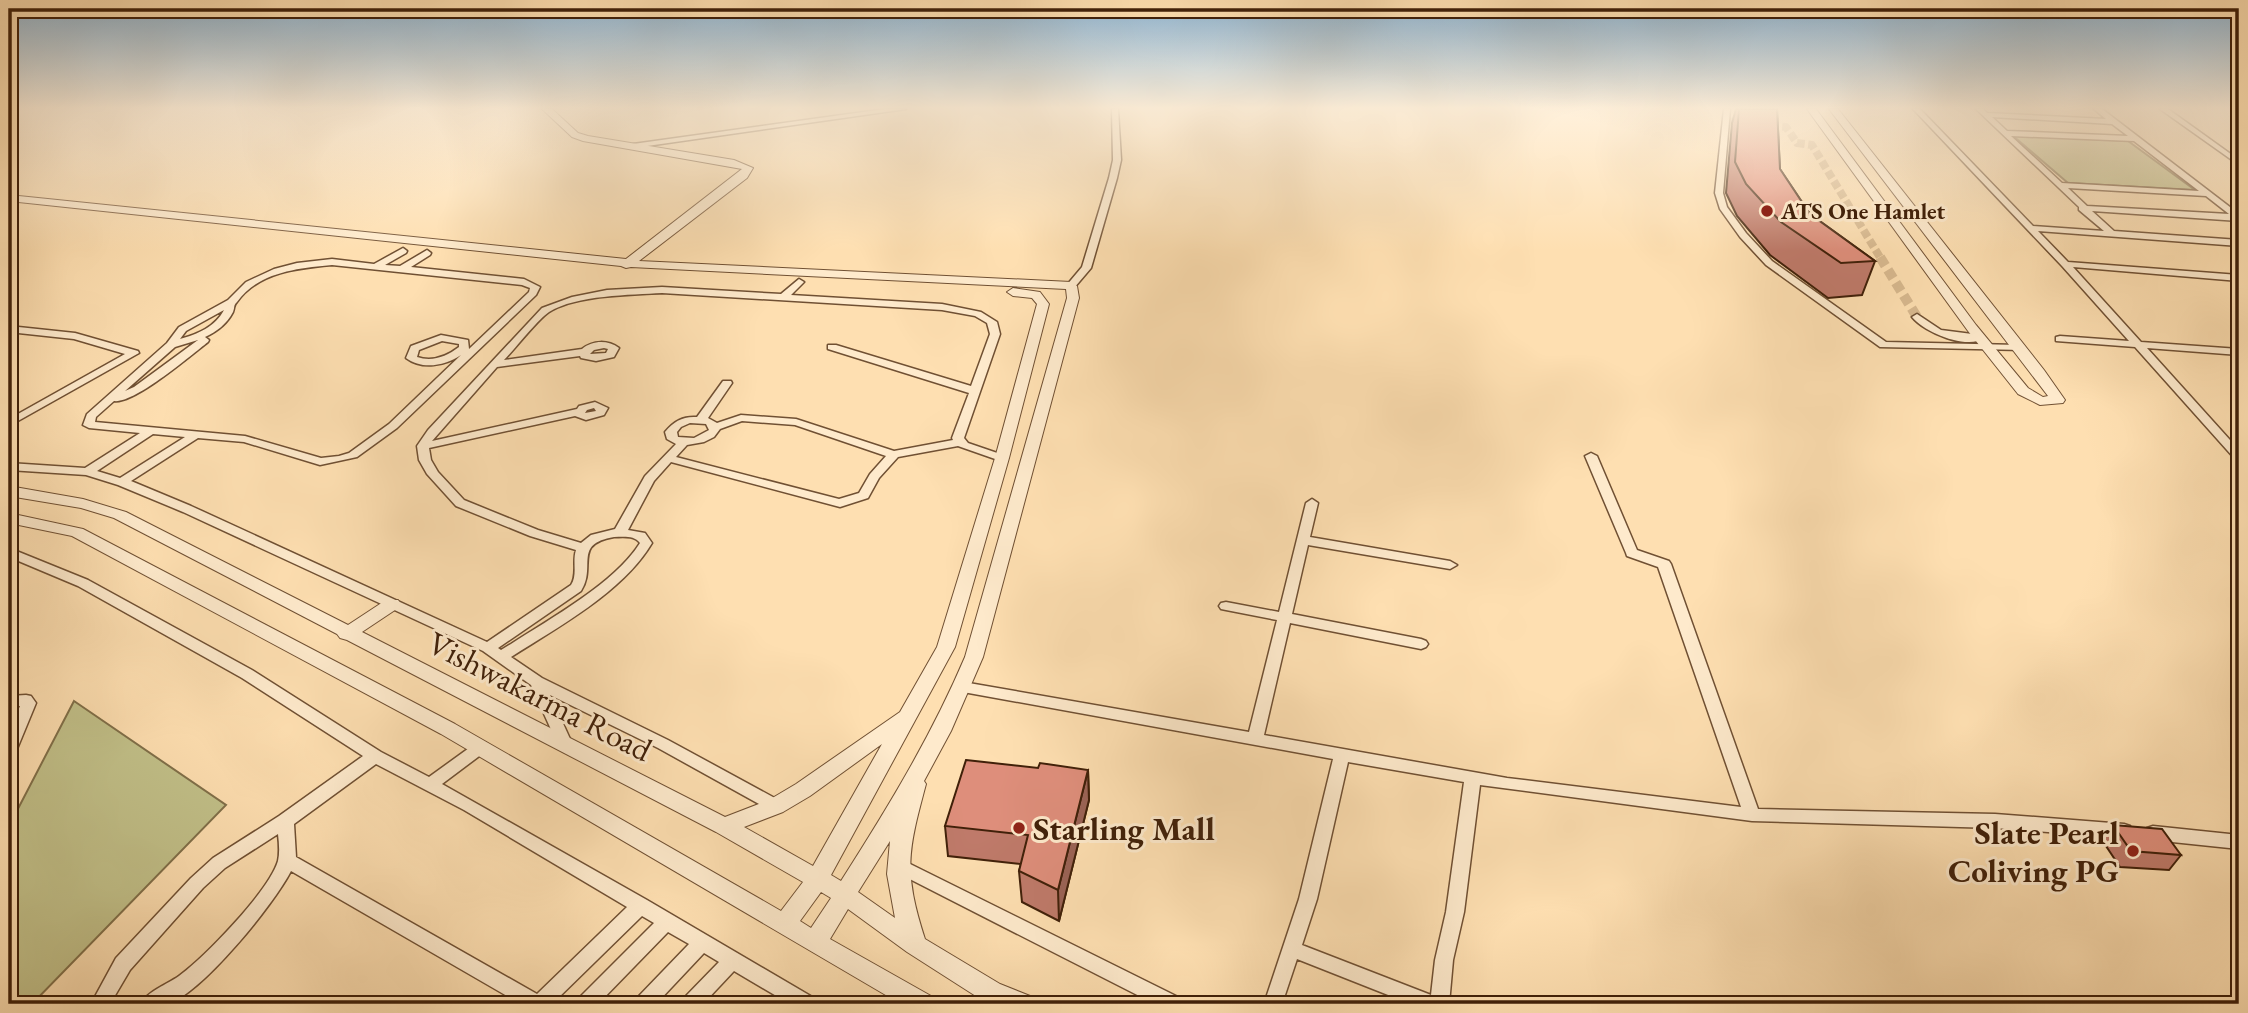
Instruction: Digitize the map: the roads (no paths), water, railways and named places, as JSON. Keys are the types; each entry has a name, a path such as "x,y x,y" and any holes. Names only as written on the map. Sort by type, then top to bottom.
{"street":[{"path":"630,262 748,173 748,168 734,163 694,156"},
{"path":"816,942 963,687 974,657 1073,298 1071,286 1086,268 1117,156"},
{"path":"1722,156 1719,192 1723,206 1753,249 1884,345 2016,344"},
{"path":"1846,156 1983,343 2023,391 2040,401 2058,400 1870,156"},
{"path":"1962,156 2065,264 2239,457"},
{"path":"2029,156 2112,234"},
{"path":"2159,156 2239,218"},
{"path":"2058,185 2208,194"},
{"path":"9,198 799,282 1026,293 1041,298 1043,304 1002,458 946,647 818,878 784,925"},
{"path":"9,207 427,253 1071,286"},
{"path":"2082,208 2239,218"},
{"path":"2031,228 2239,243"},
{"path":"375,268 403,251"},
{"path":"401,270 427,253"},
{"path":"465,344 455,359 393,426 353,455 341,459 320,461 244,439 153,429 96,428 89,425 91,416 171,345 189,323 231,302 249,284 297,266 332,262 532,284 535,287 482,341 455,359 419,362 410,355 420,344 442,338 460,339 465,344"},
{"path":"2065,264 2239,278"},
{"path":"472,281 523,288 527,298"},
{"path":"785,296 799,282"},
{"path":"584,548 534,533 460,503 433,474 425,460 423,446 432,432 545,310 575,299 607,293 662,290 942,307 988,318 995,327 995,334 958,438 959,442"},
{"path":"171,345 214,329 225,320 231,302"},
{"path":"1917,317 1927,328 1939,334 1983,343"},
{"path":"9,329 75,336 134,353 9,423"},
{"path":"2060,339 2239,352"},
{"path":"102,407 138,389 204,341"},
{"path":"465,344 482,341"},
{"path":"832,347 975,391"},
{"path":"493,365 585,352"},
{"path":"701,420 727,383"},
{"path":"423,446 579,412"},
{"path":"620,532 649,479 682,443 705,438 715,427 741,418 796,422 894,454 959,442 1002,458"},
{"path":"682,443 671,436 673,429 683,422 709,421 715,427"},
{"path":"88,472 153,429"},
{"path":"122,482 197,434"},
{"path":"668,458 840,503 864,495 874,477 894,454"},
{"path":"1591,456 1632,553 1664,564 1752,815"},
{"path":"9,467 88,472 122,482 305,562 488,648 537,682 663,744 776,806"},
{"name":"Vishwakarma Road","path":"9,491 83,504 120,515 346,634 563,741 724,826 844,894 915,945 991,992 1021,1004"},
{"path":"1255,739 1312,503"},
{"path":"9,518 77,532 481,747 922,1004"},
{"path":"488,648 576,588 583,574 580,558 584,548 607,534 630,532 641,536 646,543 636,559 587,600 502,656"},
{"path":"1303,540 1450,565"},
{"path":"9,552 83,583 247,674 375,756 431,784 807,1004"},
{"path":"346,634 392,604"},
{"path":"1226,606 1421,644"},
{"path":"537,682 563,741"},
{"path":"963,687 1507,784 1752,815 1995,821 2239,842"},
{"path":"9,701 26,700 29,704 9,749"},
{"path":"724,826 776,806 825,776 909,714"},
{"path":"431,784 481,747"},
{"path":"1273,1004 1308,899 1342,755"},
{"path":"100,1004 123,964 197,883 219,863 285,821 375,756"},
{"path":"915,945 902,904 898,865 900,842 921,764"},
{"path":"1440,1004 1444,960 1455,912 1473,777"},
{"path":"150,1004 175,991 198,972 254,910 280,876 287,860 285,821"},
{"path":"287,860 539,1004 641,905"},
{"path":"898,865 1173,1004"},
{"path":"586,1004 667,921"},
{"path":"644,1004 702,943"},
{"path":"1292,949 1432,1004"},
{"path":"691,1004 732,961"}],"tunnel":[{"path":"1819,156 1881,259"},
{"path":"1880,257 1917,317"}],"place":[{"name":"ATS One Hamlet","path":"1767,211"},
{"name":"Starling Mall","path":"1019,828"},
{"name":"Slate Pearl Coliving PG","path":"2133,851"}]}
